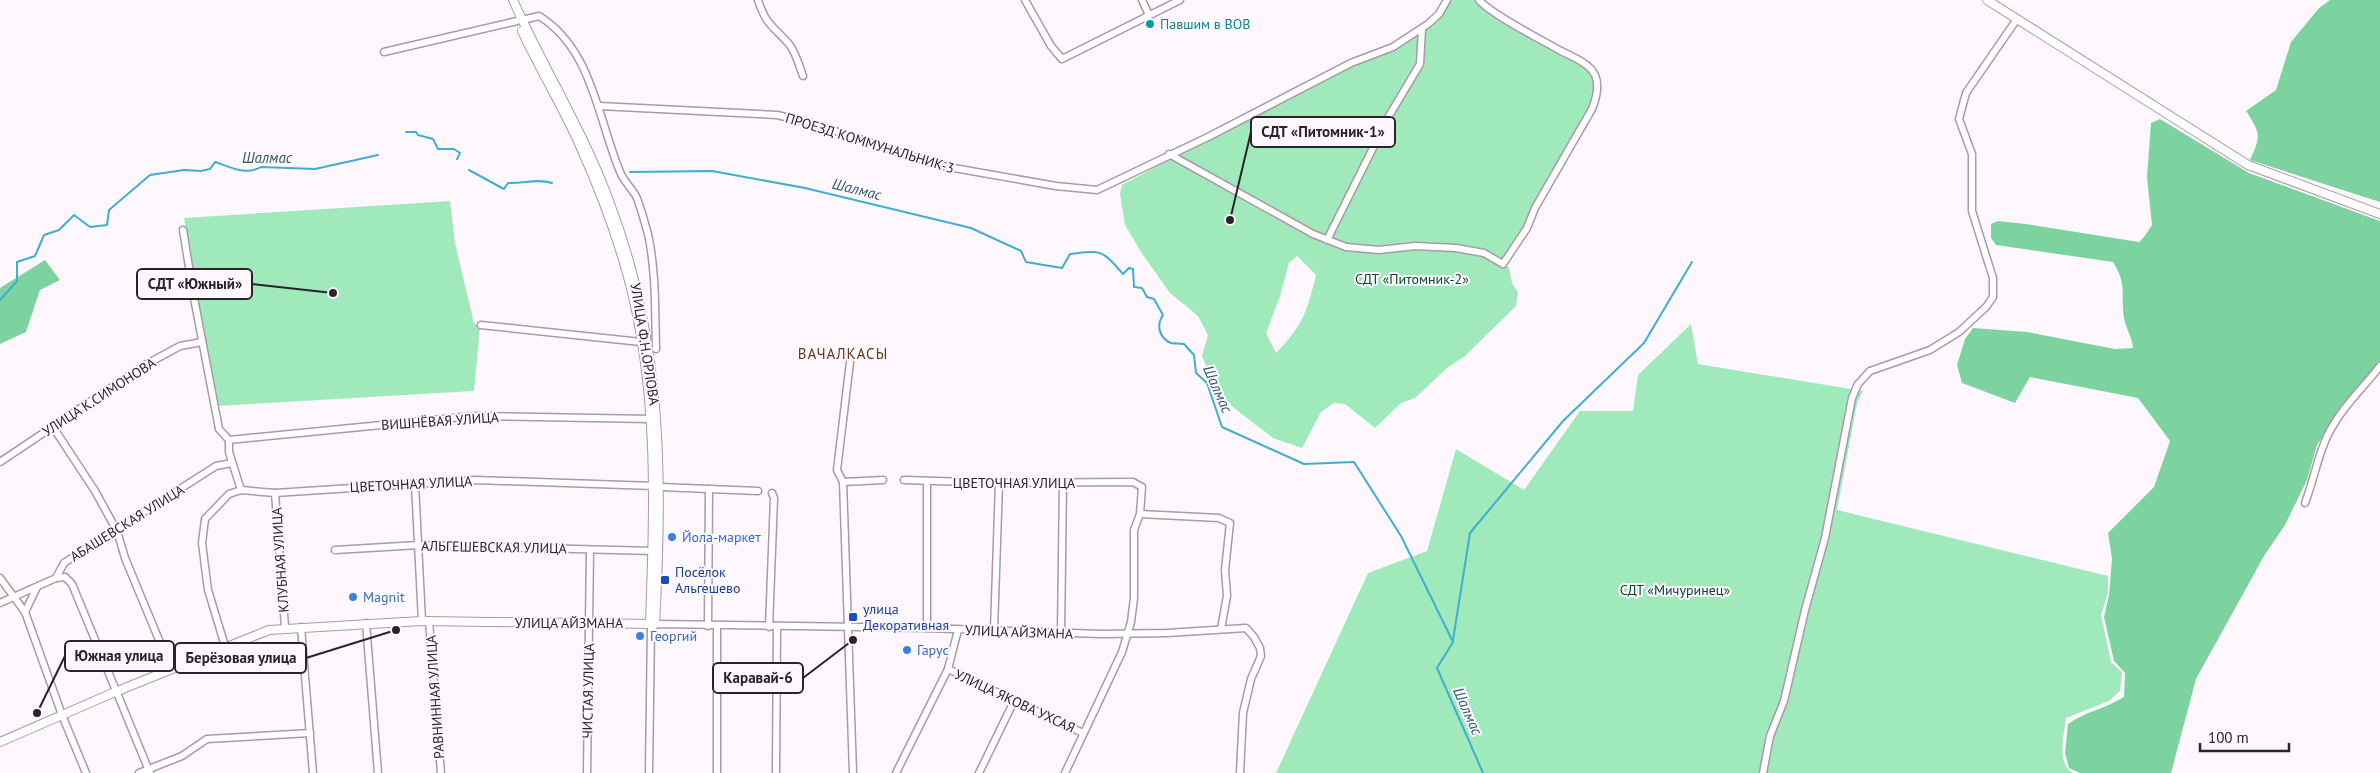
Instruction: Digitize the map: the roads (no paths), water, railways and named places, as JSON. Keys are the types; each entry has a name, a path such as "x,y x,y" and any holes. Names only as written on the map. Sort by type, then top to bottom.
{"street":[{"name":"УЛИЦА Ф.Н.ОРЛОВА","path":"508,0 580,146 603,204 628,277 647,346 657,418 657,487 652,626"},
{"name":"УЛИЦА Ф.Н.ОРЛОВА","path":"513,0 520,21"},
{"path":"758,0 765,21 789,44 803,76"},
{"path":"1025,0 1051,46 1062,59 1180,0"},
{"path":"1142,0 1149,15"},
{"name":"ПРОЕЗД КОММУНАЛЬНИК-3","path":"599,106 777,115 811,123 937,165 1089,190 1105,187 1168,154 1208,137 1351,62 1392,46 1422,29 1439,14 1447,0"},
{"path":"1168,154 1327,240 1346,247 1379,250 1415,246 1456,248 1468,252 1476,250 1503,264 1592,109 1596,98 1597,82 1594,74 1577,58 1511,22 1479,0"},
{"path":"1986,0 2248,165 2380,214"},
{"path":"384,52 539,16 560,32 582,67 599,106 621,173 636,196 649,237 654,282 647,346 481,326"},
{"path":"1763,773 1770,736 1780,713 1825,538 1852,398 1858,384 1870,371 1930,350 1959,332 1986,307 1993,297 1993,278 1972,211 1972,154 1959,119 1966,93 2017,19"},
{"path":"1327,240 1389,116 1420,64 1422,29"},
{"path":"184,230 202,342 219,429 229,440 232,463 242,490 229,494 213,508 205,519 203,529 202,543 208,590 225,646"},
{"name":"УЛИЦА К.СИМОНОВА","path":"0,462 169,351 180,346 202,342"},
{"name":"УЛИЦА Ф.Н.ОРЛОВА","path":"647,346 657,487 653,551 652,626"},
{"path":"850,362 837,470 843,482 853,773"},
{"path":"2305,503 2314,481 2323,445 2333,424 2380,366"},
{"name":"ВИШНЁВАЯ УЛИЦА","path":"229,440 473,416 651,419"},
{"path":"53,427 95,491 116,531 125,558 171,669"},
{"name":"АБАШЕВСКАЯ УЛИЦА","path":"0,603 12,596 56,578 64,563 216,466 232,463"},
{"name":"ЦВЕТОЧНАЯ УЛИЦА","path":"242,490 275,493 475,480 758,491"},
{"path":"843,482 883,480"},
{"name":"ЦВЕТОЧНАЯ УЛИЦА","path":"904,480 927,482 1138,484 1142,487 1140,514"},
{"path":"927,482 927,628"},
{"path":"994,630 999,483"},
{"path":"1061,633 1063,483"},
{"name":"РАВНИННАЯ УЛИЦА","path":"416,484 419,545 440,773"},
{"path":"708,626 710,489"},
{"name":"КЛУБНАЯ УЛИЦА","path":"275,493 285,627"},
{"path":"772,493 774,498 773,627 776,773"},
{"path":"1065,773 1122,652 1132,614 1134,530 1140,514 1219,518 1230,523 1225,570 1227,596 1221,628"},
{"name":"АЛЬГЕШЕВСКАЯ УЛИЦА","path":"335,550 419,545 653,551"},
{"name":"ЧИСТАЯ УЛИЦА","path":"587,773 590,550"},
{"path":"56,578 65,577 72,584 149,771"},
{"path":"0,578 25,612 62,714 86,773"},
{"path":"25,612 37,587"},
{"name":"УЛИЦА АЙЗМАНА","path":"0,742 225,646 270,630 285,627 426,621 848,629 927,628 1126,634 1246,628 1260,648 1261,656 1251,679 1243,713 1240,773"},
{"path":"366,623 378,773"},
{"path":"301,626 313,773"},
{"path":"648,773 652,626"},
{"path":"717,626 717,773"},
{"path":"896,773 948,669 958,630"},
{"name":"УЛИЦА ЯКОВА УХСАЯ","path":"948,669 1015,699 1083,733"},
{"path":"979,773 1015,699"},
{"path":"139,773 149,771 182,756 207,739 310,734"}],"waterway":[{"name":"Шалмас","path":"406,132 416,132 418,135 433,139 438,149 454,149 460,153 457,159"},
{"name":"Шалмас","path":"0,300 17,281 17,262 35,256 44,235 59,230 74,215 90,227 107,225 109,210 150,175 184,170 201,171 210,169 215,162 244,171 255,170 261,167 315,169 378,155"},
{"name":"Шалмас","path":"469,170 504,189 508,183 541,181 552,183"},
{"name":"Шалмас","path":"630,172 712,171 805,188 971,228 1021,251 1026,262 1062,268 1070,254 1096,252 1106,256 1123,274 1129,268 1133,269 1134,287 1142,288 1147,297 1154,299 1163,315 1159,327 1161,335 1171,343 1184,344 1194,355 1196,373 1207,383 1222,427 1304,464 1354,462 1401,536 1453,642 1437,668 1483,773"},
{"path":"1453,640 1470,533 1563,421 1644,343 1692,262"}],"place":[{"name":"Павшим в ВОВ","path":"1150,24"},
{"name":"СДТ «Питомник-1»","path":"1230,220"},
{"name":"СДТ «Южный»","path":"333,293"},
{"name":"Йола-маркет","path":"672,537"},
{"name":"Посёлок Альгешево","path":"665,580"},
{"name":"Magnit","path":"353,597"},
{"name":"улица Декоративная","path":"853,617"},
{"name":"Берёзовая улица","path":"396,630"},
{"name":"Георгий","path":"640,636"},
{"name":"Каравай-6","path":"853,640"},
{"name":"Гарус","path":"907,650"},
{"name":"Южная улица","path":"37,713"}],"district":[{"name":"ВАЧАЛКАСЫ","path":"843,353"}],"park label":[{"name":"СДТ «Питомник-2»","path":"1412,279"},
{"name":"СДТ «Мичуринец»","path":"1675,590"}]}
